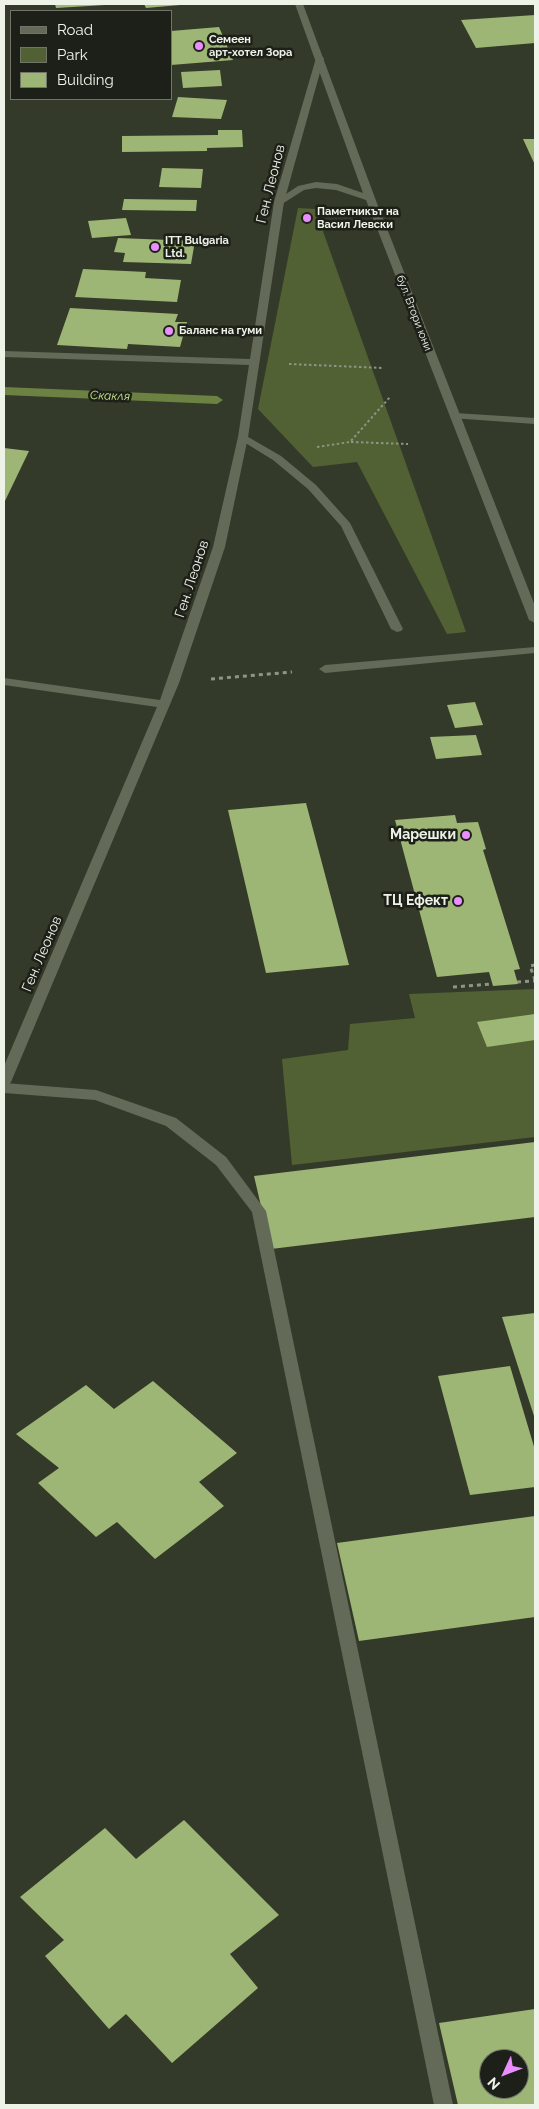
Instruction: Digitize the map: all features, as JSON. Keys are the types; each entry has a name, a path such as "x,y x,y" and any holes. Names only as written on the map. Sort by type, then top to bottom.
{"street":[{"name":"бул. Втори юни","path":"299,4 370,198 535,620"},
{"name":"Ген. Леонов","path":"4,1082 173,683 219,547 243,437 279,202 320,58"},
{"path":"279,202 301,188 316,185 337,187 370,198"},
{"path":"4,354 253,362"},
{"path":"455,416 535,421"},
{"path":"243,437 288,467 312,486 346,525 397,629"},
{"path":"325,669 535,650"},
{"path":"4,681 164,704"},
{"path":"4,1088 96,1095 171,1122 221,1161 259,1211 444,2105"}],"path":[{"path":"253,362 383,368"},
{"path":"350,442 390,397"},
{"path":"288,467 301,449 350,442 408,444"},
{"path":"173,683 325,669"},
{"path":"517,982 535,980 530,966 535,965"},
{"path":"453,986 492,984"}],"green space":[{"path":"298,208 315,209 466,632 447,634 357,462 313,467 258,409"},
{"path":"535,989 535,1137 292,1165 282,1059 348,1050 350,1024 415,1018 409,994"}],"building":[{"path":"55,4 105,4 105,5 56,8"},
{"path":"144,4 180,4 180,5 146,8"},
{"path":"535,15 535,43 476,48 461,20"},
{"name":"Семеен арт-хотел Зора","path":"219,27 233,60 172,65 172,31"},
{"path":"220,70 222,86 183,88 181,72"},
{"path":"178,97 227,100 221,119 172,117"},
{"path":"218,130 242,130 243,147 207,148 207,151 122,152 122,136 218,135"},
{"path":"523,139 535,139 535,165"},
{"path":"162,168 203,169 201,188 159,187"},
{"path":"124,199 197,200 196,211 122,210"},
{"path":"126,218 131,235 92,238 88,221"},
{"name":"ITT Bulgaria Ltd.","path":"118,238 195,241 191,264 123,262 125,253 114,252"},
{"path":"83,269 146,272 145,278 181,280 177,302 75,297"},
{"path":"70,308 178,314 175,322 187,322 180,347 128,344 127,349 57,345"},
{"path":"4,448 29,451 4,503"},
{"path":"475,702 483,725 455,728 447,705"},
{"path":"476,735 482,755 436,759 430,737"},
{"path":"306,803 349,965 266,973 228,810"},
{"path":"455,815 457,823 478,822 486,849 483,850 520,969 514,970 518,984 493,986 489,972 437,977 395,820"},
{"path":"535,1014 535,1040 487,1047 477,1022"},
{"path":"535,1142 535,1217 271,1249 254,1176"},
{"path":"535,1313 535,1419 502,1317"},
{"path":"510,1366 535,1450 535,1487 470,1495 438,1376"},
{"path":"153,1381 237,1453 199,1482 224,1506 155,1559 117,1522 96,1537 38,1483 59,1468 16,1434 86,1385 114,1409"},
{"path":"535,1516 535,1617 359,1641 337,1543"},
{"path":"184,1820 279,1915 230,1954 258,1988 172,2063 126,2014 109,2029 45,1956 64,1940 20,1897 105,1828 136,1859"},
{"path":"535,2009 535,2105 458,2105 439,2023"}],"waterway":[{"name":"Скакля","path":"4,391 217,400"}],"place":[{"name":"Семеен арт-хотел Зора","path":"199,46"},
{"name":"Паметникът на Васил Левски","path":"307,218"},
{"name":"ITT Bulgaria Ltd.","path":"155,247"},
{"name":"Баланс на гуми","path":"169,331"},
{"name":"Марешки","path":"466,835"},
{"name":"ТЦ Ефект","path":"458,901"}]}
